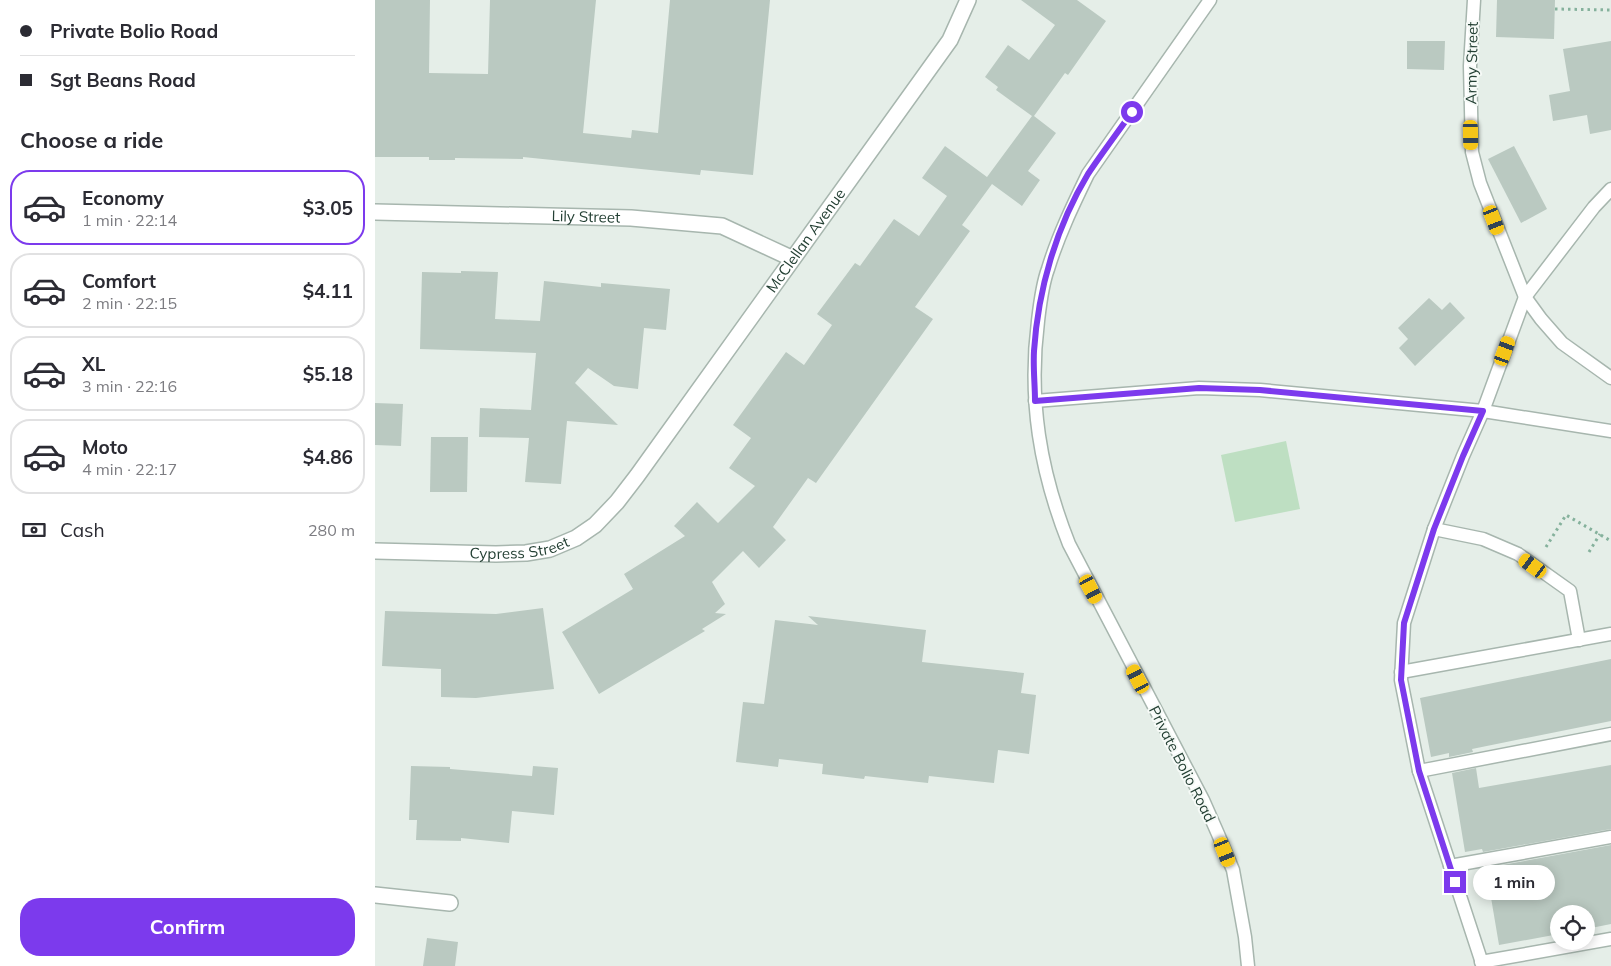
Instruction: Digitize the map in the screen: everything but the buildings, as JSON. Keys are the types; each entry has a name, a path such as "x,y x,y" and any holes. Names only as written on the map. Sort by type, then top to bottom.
{"street":[{"name":"McClellan Avenue","path":"637,476 791,258 950,40 968,0"},
{"name":"Lily Street","path":"375,212 631,218 722,226 791,258"},
{"name":"Cypress Street","path":"375,551 496,554 526,553 550,549 576,538 595,525 617,502 637,476"},
{"path":"375,895 451,903"}],"lane":[{"name":"Private Bolio Road","path":"1210,0 1088,174 1061,230 1047,271 1040,305 1034,352 1035,401 1046,476 1055,508 1069,544 1203,800 1233,870 1244,928 1248,966"},
{"name":"Army Street","path":"1474,0 1470,66 1472,152 1480,183 1525,297 1541,319 1563,343 1611,378"},
{"path":"1611,189 1525,297 1483,411 1434,529 1404,623 1401,672 1419,771 1482,964 1611,939"},
{"path":"1035,401 1199,388 1260,390 1483,411 1611,431"},
{"path":"1434,529 1483,539 1518,554 1570,591 1579,640"},
{"path":"1401,672 1611,634"},
{"path":"1419,771 1611,734"},
{"path":"1450,866 1611,837"}],"path":[{"path":"1555,9 1611,10"},
{"path":"1533,566 1565,515 1611,541"},
{"path":"1589,552 1600,534"}],"green space":[{"path":"1286,441 1300,509 1235,522 1221,455"}],"route":[{"path":"1132,112 1088,174 1058,239 1047,271 1040,305 1034,352 1035,401 1199,388 1260,390 1483,411 1434,529 1404,623 1401,680 1419,771 1455,882"}]}
